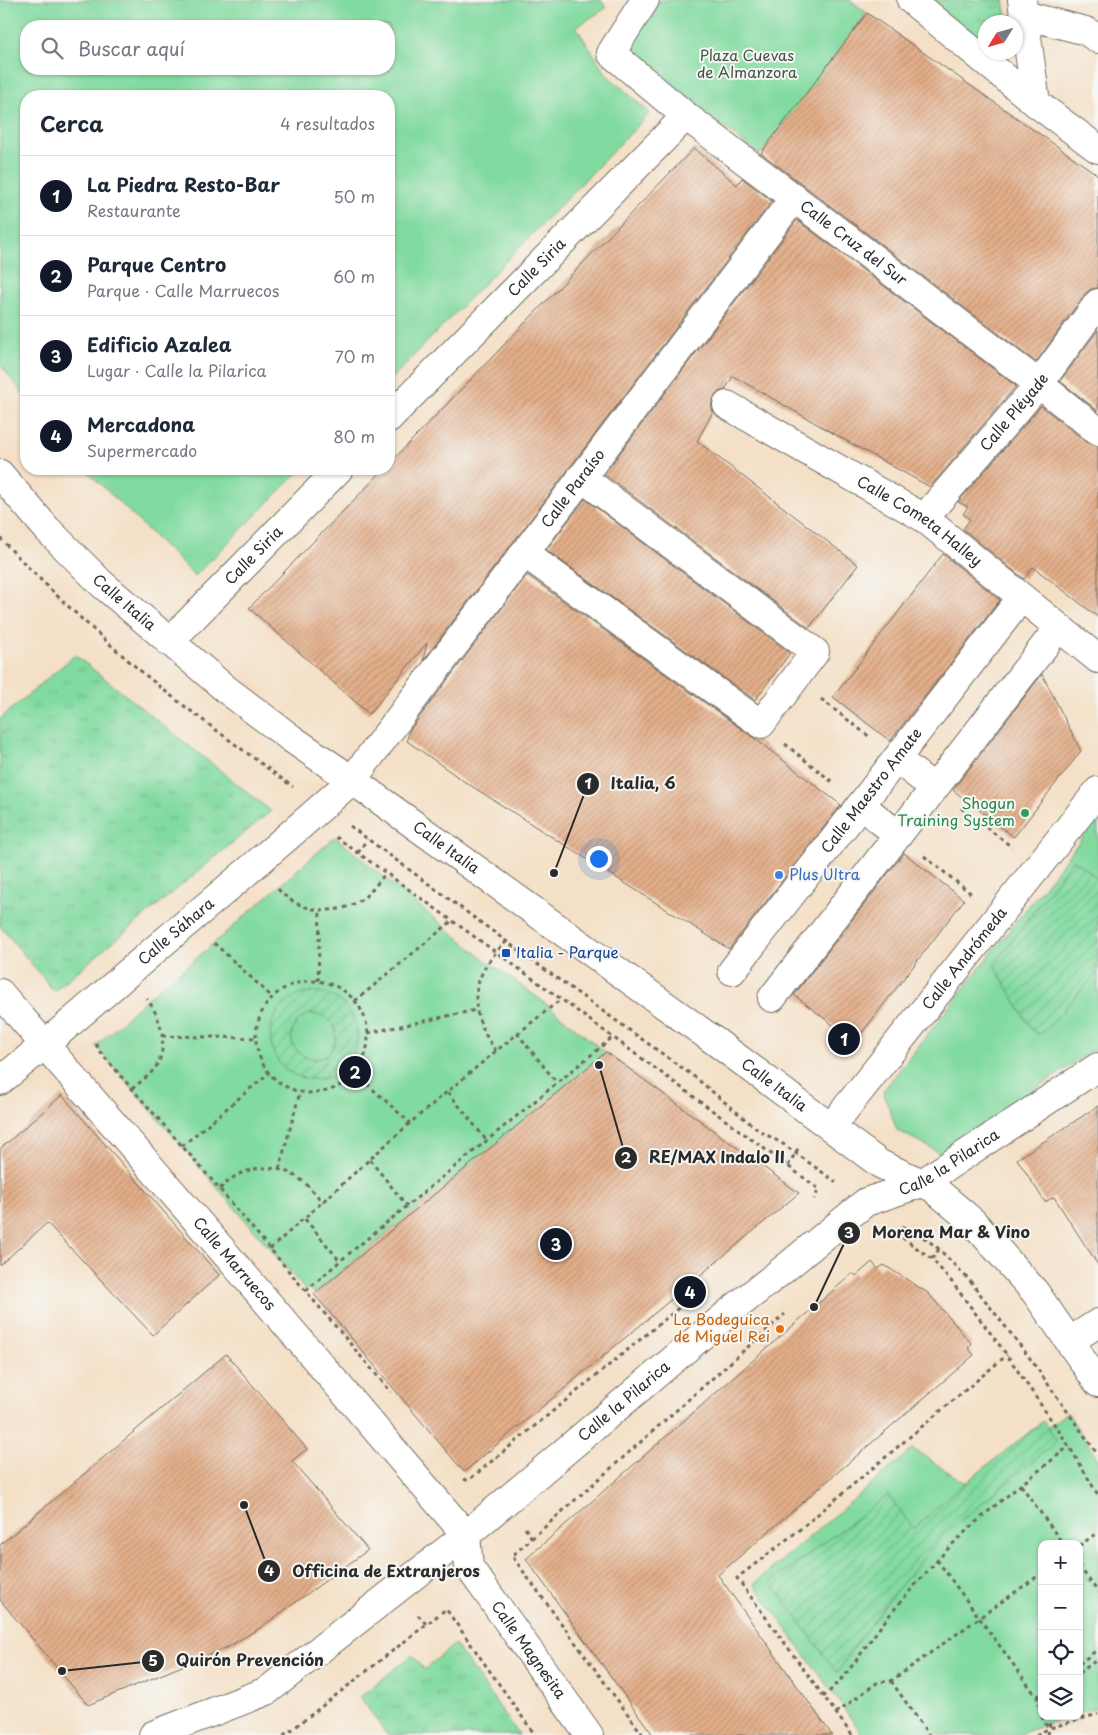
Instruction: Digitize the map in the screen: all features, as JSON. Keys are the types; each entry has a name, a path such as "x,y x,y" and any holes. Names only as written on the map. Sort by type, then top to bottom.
{"street":[{"name":"Calle Cruz del Sur","path":"645,0 611,53 686,116 1039,384 1098,431"},
{"path":"911,0 1036,103 1098,149"},
{"path":"1036,103 1023,8 1086,31 1098,39"},
{"name":"Calle Siria","path":"395,412 686,116"},
{"name":"Calle Paraíso","path":"352,780 794,198"},
{"name":"Calle Pléyade","path":"924,518 1039,384 1098,303"},
{"name":"Calle Cometa Halley","path":"727,405 924,518 1098,659"},
{"name":"Calle Italia","path":"0,474 47,529 102,584 227,690 292,739 701,1031 880,1164 933,1188 973,1222 1035,1292 1098,1382"},
{"name":"Calle Siria","path":"169,642 333,475"},
{"path":"524,553 761,724 815,652 581,477"},
{"name":"Calle Maestro Amate","path":"732,971 1011,611"},
{"path":"772,998 1049,640"},
{"path":"897,759 934,788"},
{"name":"Calle Sáhara","path":"0,1081 45,1046 131,970 289,837 352,780"},
{"name":"Calle Andrómeda","path":"831,1128 1098,791"},
{"path":"861,805 898,835"},
{"name":"Calle Marruecos","path":"0,993 466,1535"},
{"name":"Calle la Pilarica","path":"153,1735 267,1691 466,1535 732,1310 866,1202 922,1183 1098,1067"},
{"path":"1070,1341 1098,1323"},
{"name":"Calle Magnesita","path":"466,1535 470,1567 589,1735"}],"path":[{"path":"0,538 61,599 124,656 165,691 248,754"},
{"path":"817,696 897,759"},
{"path":"782,742 861,805"},
{"path":"934,788 1012,848"},
{"path":"898,835 974,896"},
{"path":"335,837 805,1177"},
{"path":"358,853 367,839"},
{"path":"383,851 696,1078 758,1130 796,1153 816,1169"},
{"path":"274,885 294,903 320,910 332,910 355,904 370,892 386,873"},
{"path":"318,981 320,910"},
{"path":"355,1001 452,921"},
{"path":"209,938 272,997"},
{"path":"496,1051 482,1030 476,1010 479,978 496,952 506,942"},
{"path":"318,981 327,982 342,990 355,1001 364,1016 368,1033 365,1056 355,1073 345,1082 327,1091 300,1092 282,1084 269,1073 260,1057 256,1038 257,1027 260,1016 272,997 298,982 318,981"},
{"path":"132,1089 156,1066 162,1047 162,1036 156,1012 144,994"},
{"path":"270,1249 410,1123 517,1033 561,999"},
{"path":"368,1033 476,1010"},
{"path":"517,1033 557,1083"},
{"path":"162,1036 256,1038"},
{"path":"306,1290 340,1260 613,1037"},
{"path":"94,1040 100,1052 220,1189 394,1395"},
{"path":"182,1146 269,1073"},
{"path":"355,1073 410,1123"},
{"path":"279,1169 300,1092"},
{"path":"448,1092 486,1141"},
{"path":"788,1166 796,1153"},
{"path":"370,1160 407,1206"},
{"path":"220,1189 226,1182 238,1174 252,1169 279,1169 300,1179 323,1202"},
{"path":"305,1219 340,1260"},
{"path":"904,1227 939,1248 964,1275 1008,1328 1098,1455"},
{"path":"883,1231 896,1233 932,1259 951,1281 1007,1355 1069,1446 1098,1495"},
{"path":"932,1259 939,1248"},
{"path":"463,1478 466,1480 470,1479 693,1296"},
{"path":"643,1735 512,1556 788,1311"},
{"path":"852,1735 738,1578 800,1530 1007,1355"},
{"path":"823,1697 838,1685 892,1611 937,1560 981,1519 1069,1446"},
{"path":"1021,1485 1060,1540"},
{"path":"1083,1543 1098,1532"},
{"path":"937,1560 1038,1701"},
{"path":"1083,1571 1098,1592"},
{"path":"836,1712 878,1682 891,1681 1038,1577"},
{"path":"283,1735 446,1609 534,1735"},
{"path":"1083,1661 1098,1649"},
{"path":"1083,1670 1098,1659"},
{"path":"891,1681 929,1735"},
{"path":"1036,1735 1050,1728 1098,1714"},
{"path":"1043,1720 1050,1728"},
{"path":"1048,1735 1051,1720"}],"green space":[{"path":"0,0 601,0 606,8 576,27 607,75 650,113 395,375 395,90 20,90 20,390 0,364"},
{"name":"Plaza Cuevas de Almanzora","path":"660,0 850,0 867,13 760,155 635,59 634,32"},
{"path":"928,0 1004,0 1006,15 978,15 978,40"},
{"path":"91,475 296,475 195,576"},
{"path":"75,655 271,811 54,991 0,926 0,719"},
{"path":"1098,818 1098,1047 940,1153 897,1130 883,1091"},
{"path":"335,837 484,959 541,1000 606,1053 314,1294 309,1288 306,1291 96,1046 153,993 190,964"},
{"path":"1073,859 1098,879 1098,971 1045,1031 1039,1034 1033,1031 994,965"},
{"path":"314,992 333,997 347,1008 355,1022 357,1038 354,1053 346,1067 332,1076 314,1079 296,1075 282,1066 274,1053 270,1037 273,1022 281,1008 294,997","holes":["310,1014 323,1016 331,1022 335,1030 332,1048 326,1055 317,1059 306,1057 298,1052 293,1044 293,1030 305,1016"]},
{"path":"1067,1412 1098,1459 1098,1706 1083,1712 1083,1540 1038,1540 1038,1720 1058,1720 1017,1735 863,1735 754,1584 913,1449 973,1488"},
{"path":"1043,1421 1057,1441 942,1536 896,1591 858,1641 837,1673 771,1582 888,1495 914,1529 949,1496"},
{"path":"455,1644 519,1735 387,1735 360,1697 412,1655 424,1670"}],"building":[{"path":"867,13 1098,175 1098,288 1091,289 1085,294 1036,362 761,153"},
{"path":"694,148 737,185 742,178 772,201 423,661 427,643 369,714 249,608 378,475 395,475 395,458"},
{"path":"797,220 1016,386 930,487 733,376 725,390 719,392 714,397 711,405 713,412 697,441 858,565 809,628 604,474"},
{"path":"1098,330 1098,411 1060,381"},
{"path":"1041,406 1088,443 1098,446 1098,617 1033,567 1024,579 963,529 970,519 963,514 968,507 958,502"},
{"path":"585,499 790,653 755,700 546,550"},
{"path":"943,554 1000,600 890,741 833,697"},
{"path":"527,575 754,738 841,805 729,949 465,782 407,741 409,731"},
{"path":"1042,674 1081,751 1014,837 953,790"},
{"path":"904,853 964,900 855,1042 794,995"},
{"path":"606,1052 799,1193 464,1472 314,1294"},
{"path":"62,1095 219,1275 153,1335 47,1223 0,1265 0,1149"},
{"path":"1098,1106 1098,1265 1054,1197 1045,1202 1017,1159"},
{"path":"872,1262 878,1269 884,1265 928,1293 972,1344 968,1348 974,1355 718,1575 832,1735 653,1735 526,1559 853,1273 856,1276"},
{"path":"226,1354 307,1449 292,1461 368,1550 260,1628 228,1647 88,1705 0,1600 0,1545"}],"place":[{"name":"Shogun Training System","path":"1025,813"},
{"name":"Italia, 6","path":"554,873"},
{"name":"Plus Ultra","path":"779,875"},
{"name":"Italia - Parque","path":"506,953"},
{"name":"La Piedra Resto-Bar","path":"844,1039"},
{"name":"RE/MAX Indalo II","path":"599,1065"},
{"name":"Parque Centro","path":"355,1072"},
{"name":"Edificio Azalea","path":"556,1244"},
{"name":"Mercadona","path":"690,1292"},
{"name":"Morena Mar & Vino","path":"814,1307"},
{"name":"La Bodeguica de Miguel Rei","path":"780,1329"},
{"name":"Officina de Extranjeros","path":"244,1505"},
{"name":"Quirón Prevención","path":"62,1671"}]}
